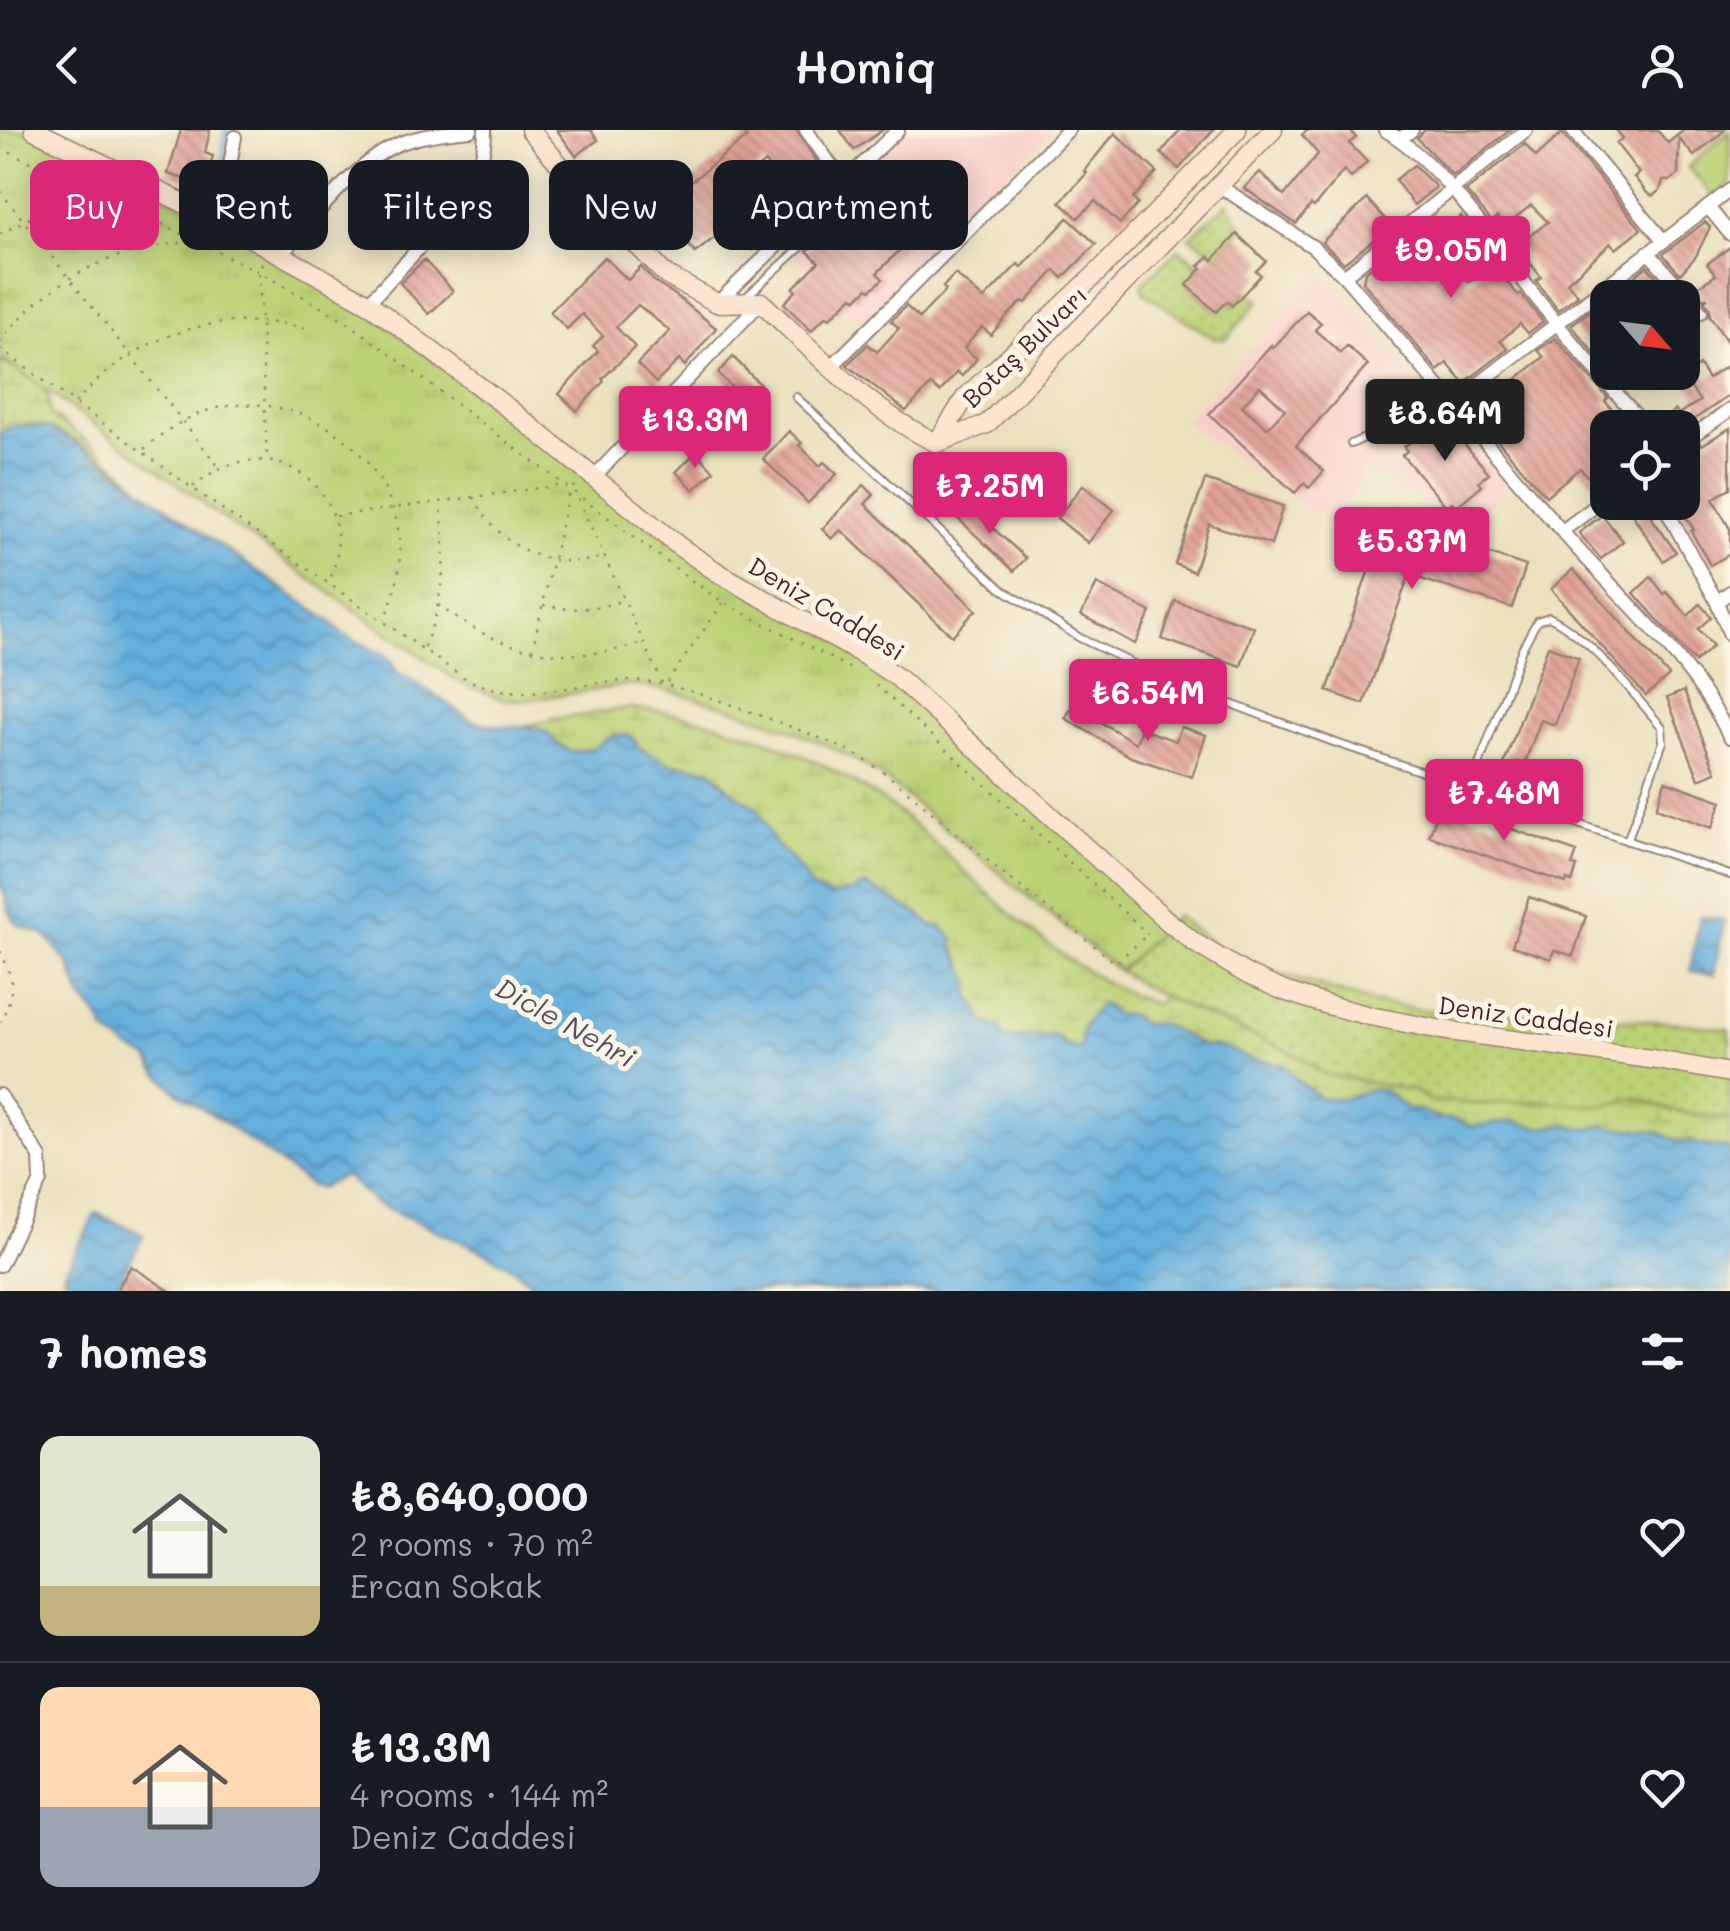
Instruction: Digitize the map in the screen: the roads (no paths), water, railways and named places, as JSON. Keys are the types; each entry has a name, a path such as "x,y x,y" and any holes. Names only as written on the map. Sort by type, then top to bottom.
{"street":[{"name":"Deniz Caddesi","path":"34,130 179,201"},
{"path":"275,251 372,160 400,143 470,130"},
{"path":"368,303 468,196 478,174 485,130"},
{"path":"530,130 666,275 717,303 752,301 878,408 936,443"},
{"path":"806,130 828,160"},
{"path":"867,160 898,130"},
{"path":"831,367 1068,130"},
{"name":"Botaş Bulvarı","path":"936,443 964,398 1100,270 1237,130"},
{"name":"Botaş Bulvarı","path":"936,443 986,424 1274,130"},
{"path":"1385,130 1429,165 1452,191 1556,323 1631,410"},
{"path":"1400,139 1412,130"},
{"path":"1344,276 1526,130"},
{"path":"1572,130 1662,240"},
{"path":"231,160 236,136"},
{"path":"1218,185 1312,247 1344,276 1562,531 1686,667 1715,707 1730,737"},
{"path":"1454,403 1730,190"},
{"path":"1708,207 1730,234"},
{"path":"717,303 773,250"},
{"name":"Deniz Caddesi","path":"275,251 368,303 508,408 680,547 898,678 1165,919 1195,943 1248,975 1284,991 1370,1016 1730,1074"},
{"path":"1648,252 1701,312"},
{"path":"593,478 752,301"},
{"path":"1700,431 1730,410"},
{"path":"1562,531 1590,510"},
{"path":"1672,520 1730,635"},
{"path":"1716,602 1730,592"},
{"path":"0,1095 40,1157 40,1181 0,1265"}],"lane":[{"path":"752,301 805,250"},
{"path":"1351,444 1417,414 1444,390"},
{"path":"796,397 1002,589 1080,638 1170,680 1339,744 1730,875"},
{"path":"1470,789 1522,649 1537,621 1549,617 1563,624 1600,658 1662,726 1662,742 1627,842"},
{"path":"1708,1068 1730,1065"}],"water":[{"name":"Dicle Nehri","path":"21,425 49,428 92,453 331,622 341,633 389,658 397,673 475,722 546,731 571,752 592,749 614,735 632,736 638,747 670,764 709,768 758,809 773,841 812,889 833,896 867,886 920,915 933,927 941,926 955,940 952,947 964,965 970,996 986,1024 999,1027 1005,1037 1051,1035 1079,1049 1085,1024 1103,1004 1113,1014 1131,1015 1142,1024 1162,1024 1203,1046 1230,1049 1246,1058 1283,1065 1321,1098 1343,1099 1370,1090 1384,1090 1408,1110 1454,1119 1471,1127 1515,1121 1540,1128 1601,1126 1659,1132 1678,1141 1730,1149 1730,1291 542,1291 484,1251 375,1203 348,1178 343,1176 320,1188 310,1185 177,1092 149,1058 106,1032 80,995 69,963 45,935 21,926 10,913 0,886 0,434"},
{"path":"1700,916 1724,920 1714,975 1690,971"},
{"path":"96,1213 144,1235 114,1291 95,1291 63,1276"}],"waterway":[{"path":"224,160 226,130"}]}
